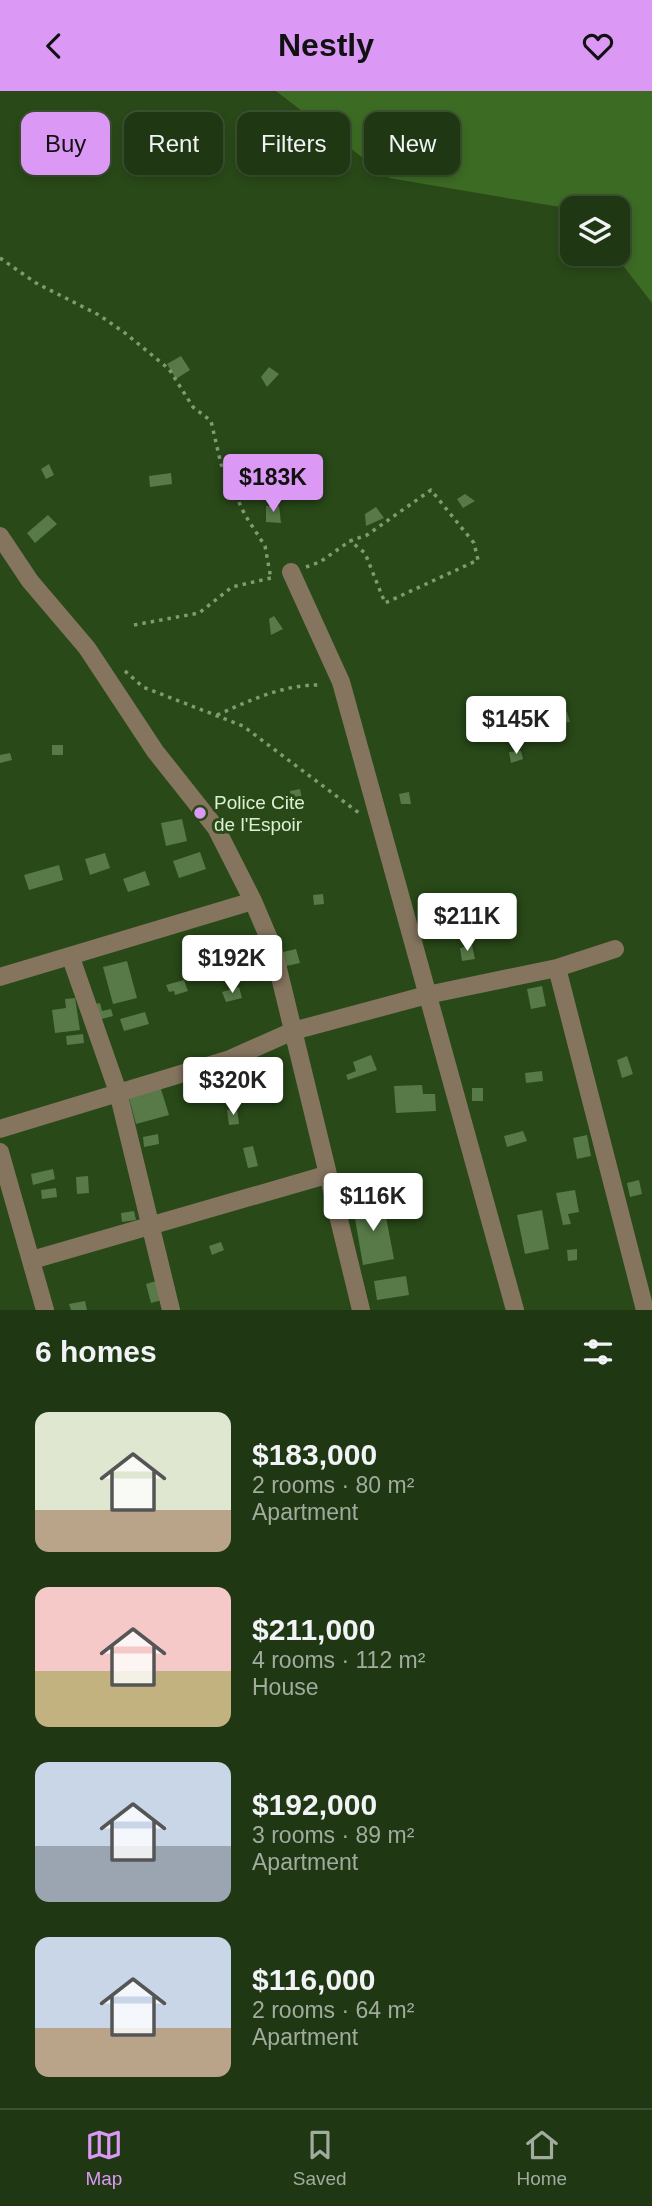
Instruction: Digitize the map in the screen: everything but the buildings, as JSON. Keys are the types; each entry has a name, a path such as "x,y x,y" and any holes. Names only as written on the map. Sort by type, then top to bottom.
{"street":[{"path":"0,536 30,581 87,648 155,751 216,828 253,901 273,947 326,1175 361,1310"},
{"path":"291,572 341,682 515,1310"},
{"path":"0,977 71,958 253,901"},
{"path":"0,1129 230,1059 293,1031 427,995 557,968 615,949"},
{"path":"71,958 118,1092 171,1310"},
{"path":"557,968 645,1310"},
{"path":"0,1152 45,1310"},
{"path":"32,1260 326,1175"}],"path":[{"path":"0,258 36,283 99,315 169,369 193,407 211,421 221,464 245,515 265,546 271,579"},
{"path":"134,625 199,613 232,587 271,579 320,562 350,541 367,535 431,490 474,543 478,560 385,603 365,553 350,541"},
{"path":"124,670 143,687 243,726 362,815"},
{"path":"215,716 273,691 302,684 341,682"}],"green space":[{"path":"276,91 652,91 652,303 623,266 630,266 630,196 560,196 560,207 389,178 385,175 460,175 460,112 364,112 364,159 350,148 350,112 303,112"}],"place":[{"name":"Police Cite de l'Espoir","path":"200,813"}]}
